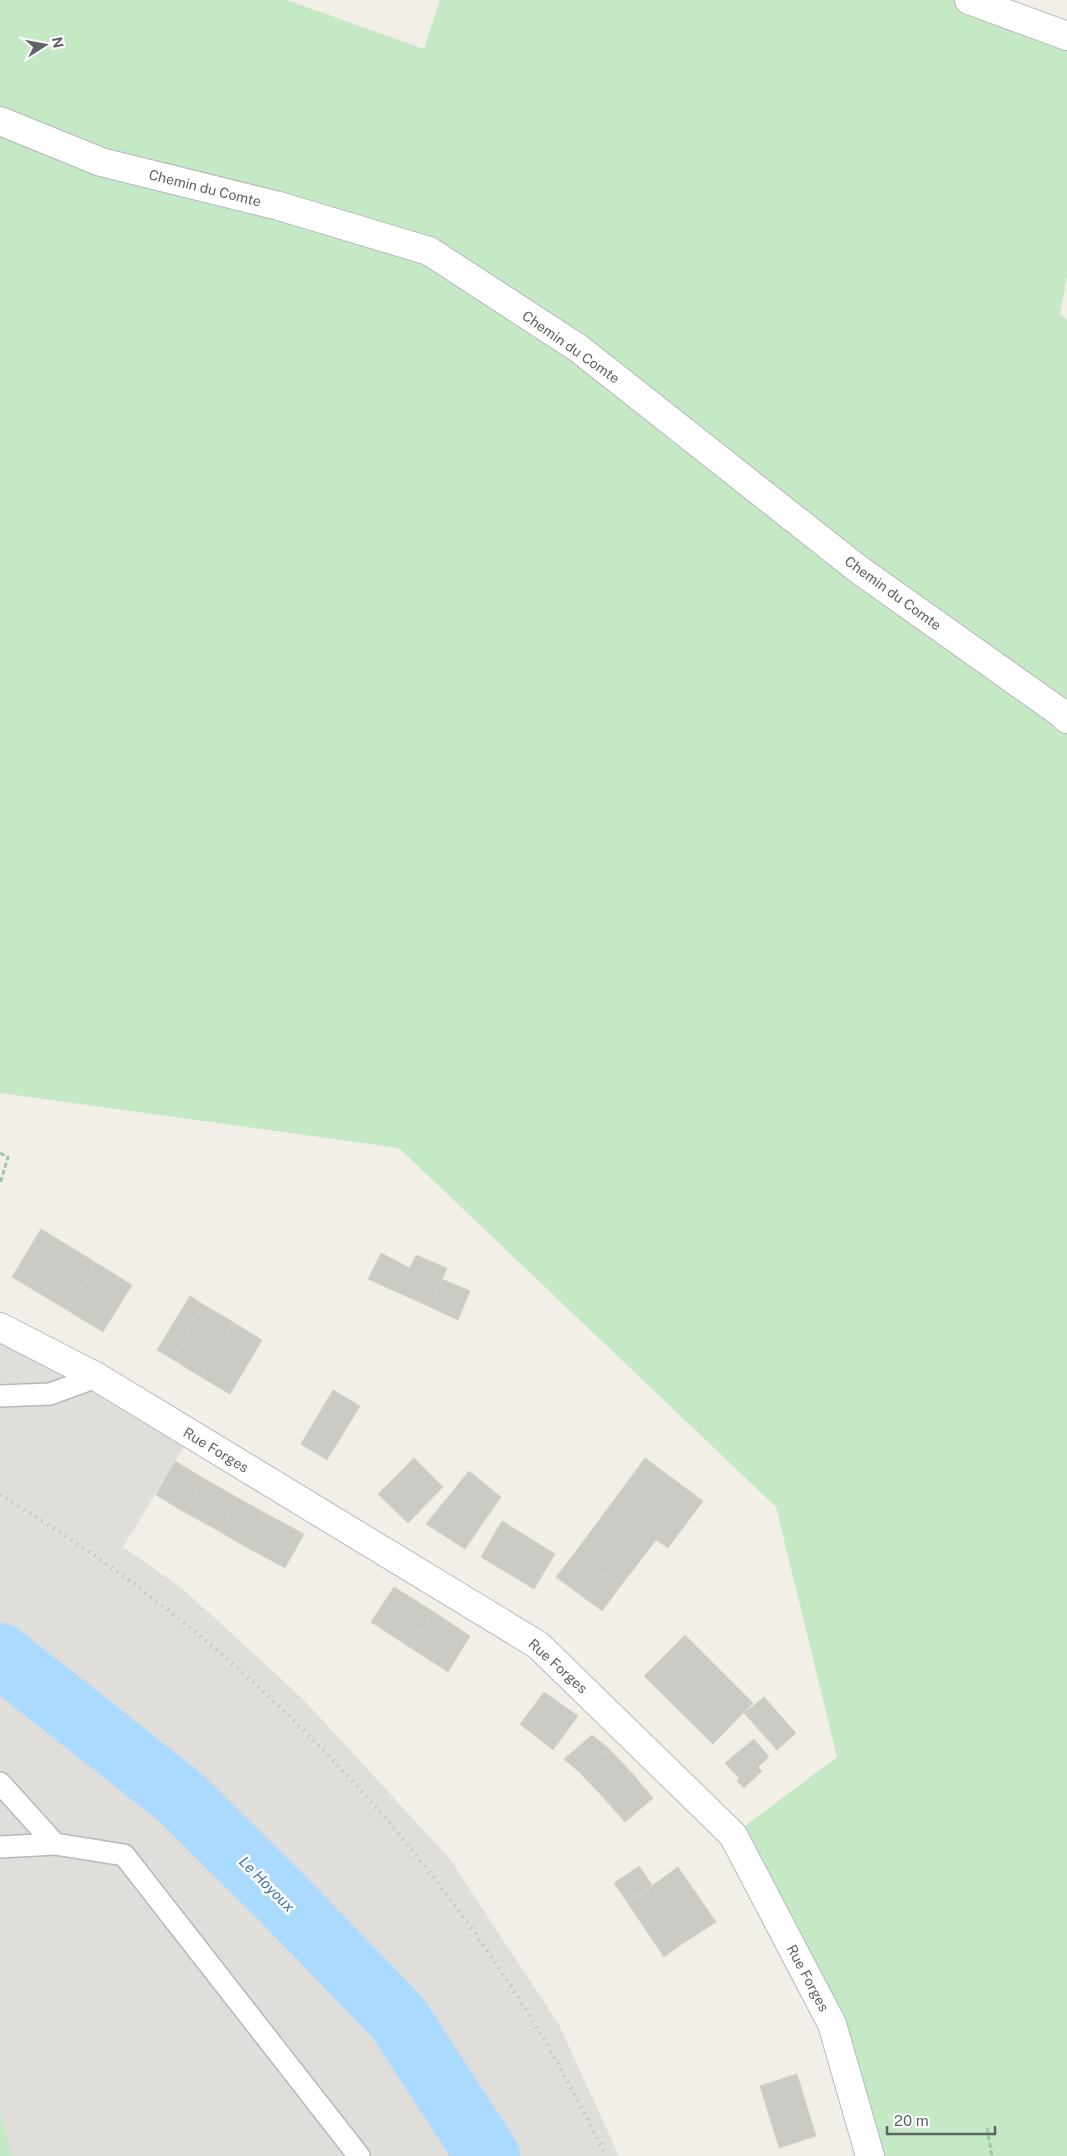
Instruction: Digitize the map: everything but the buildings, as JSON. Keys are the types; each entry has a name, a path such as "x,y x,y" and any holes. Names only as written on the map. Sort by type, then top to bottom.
{"street":[{"path":"969,0 1067,36"},
{"name":"Chemin du Comte","path":"0,121 101,162 279,206 428,251 578,348 858,569 1067,719"},
{"name":"Rue Forges","path":"0,1326 97,1376 538,1645 733,1835 832,2024 870,2156"}],"lane":[{"path":"0,1396 50,1394 97,1376"},
{"path":"0,1783 55,1844"},
{"path":"0,1848 55,1844 124,1855 359,2156"}],"path":[{"path":"0,1153 8,1156 0,1184"},
{"path":"987,2128 992,2156"}],"shaded area":[{"path":"0,1327 191,1435 123,1547 183,1589 303,1699 450,1859 559,2025 619,2156 13,2156 0,2111"}],"green space":[{"path":"0,0 287,0 424,49 440,0 969,0 1067,36 1067,276 1060,314 1067,320 1067,2156 870,2156 832,2024 733,1835 837,1757 776,1507 399,1148 0,1093"},
{"path":"0,2111 13,2156 0,2156"}],"waterway":[{"name":"Le Hoyoux","path":"0,1655 180,1797 282,1898 398,2018 488,2156"}],"railway":[{"path":"0,1495 96,1557 187,1625 272,1700 352,1780 425,1867 492,1958 553,2055 606,2156"}]}
